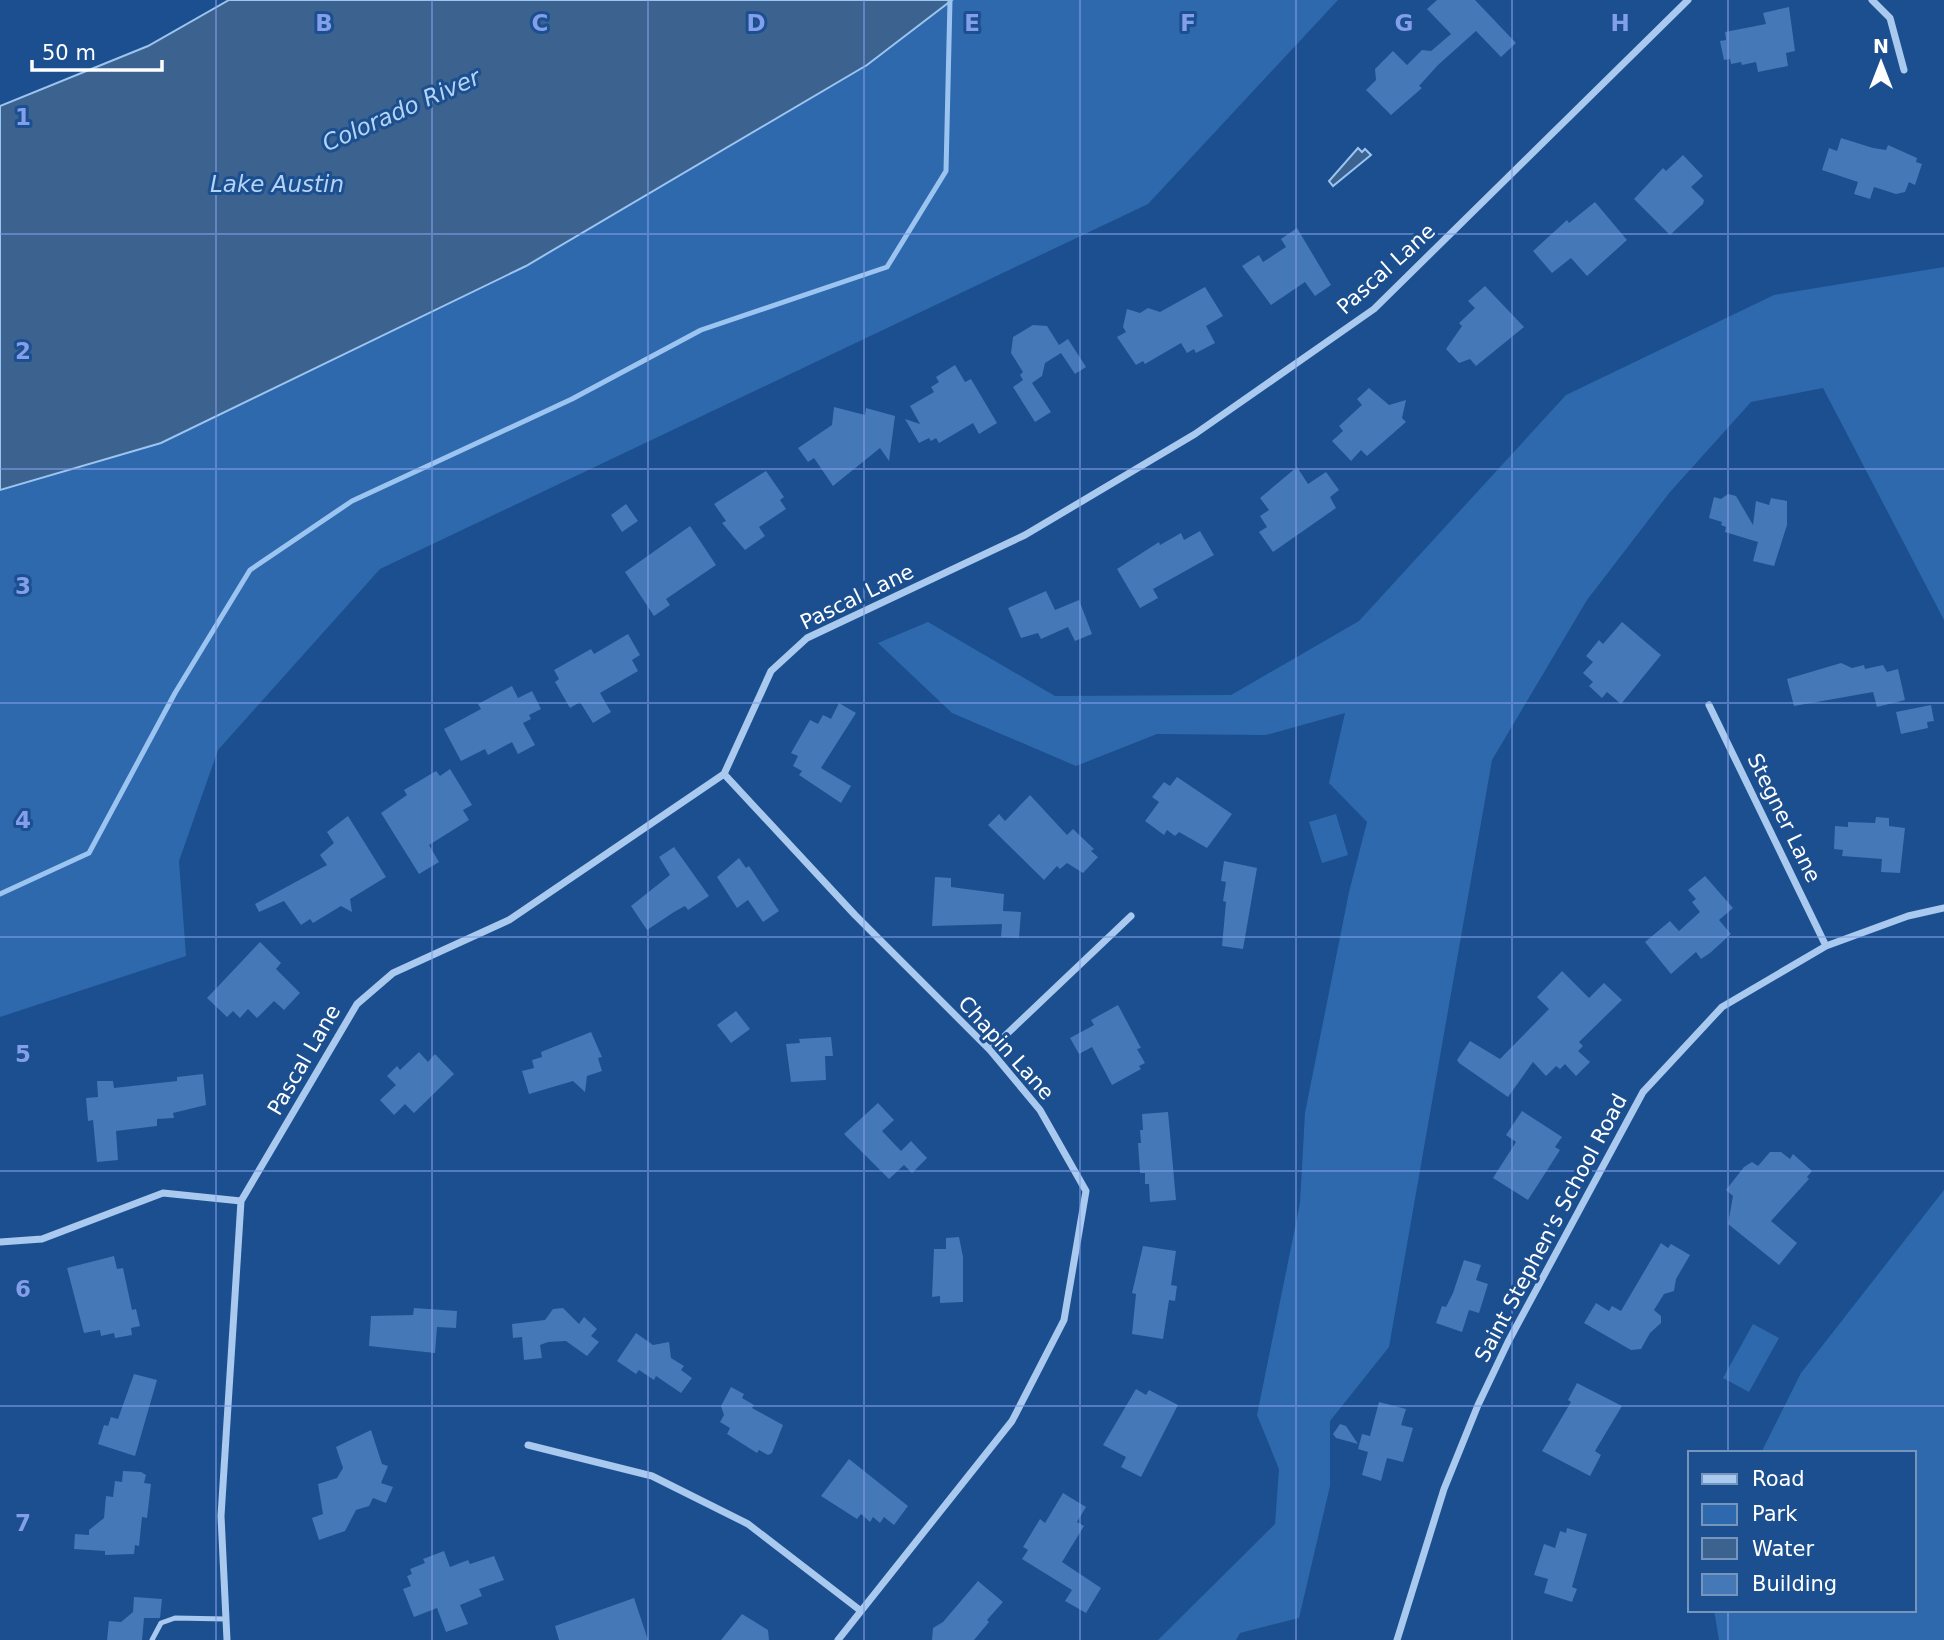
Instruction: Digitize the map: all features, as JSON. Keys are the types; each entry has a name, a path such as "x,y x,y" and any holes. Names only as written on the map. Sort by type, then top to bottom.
{"street":[{"name":"Pascal Lane","path":"227,1640 221,1516 241,1201 357,1004 393,973 509,920 724,774 771,671 807,638 1025,535 1195,434 1374,309 1688,0"},
{"path":"1872,0 1890,18 1904,70"},
{"name":"Stegner Lane","path":"1709,705 1826,946"},
{"name":"Chapin Lane","path":"724,774 855,915 990,1050 1040,1110 1086,1191 1064,1320 1012,1421 838,1640"},
{"name":"Saint Stephen's School Road","path":"1397,1640 1444,1489 1478,1405 1508,1342 1643,1092 1723,1007 1826,946 1908,916 1944,908"},
{"path":"990,1050 1131,916"},
{"path":"0,1242 42,1239 163,1193 241,1201"},
{"path":"528,1445 652,1476 748,1524 861,1611"}],"lane":[{"path":"152,1640 161,1623 175,1618 226,1619"}],"green space":[{"path":"952,0 1338,0 1148,204 380,569 218,750 179,861 186,956 0,1017 0,490 161,443 526,266 867,65"},
{"path":"1944,267 1944,620 1823,388 1751,402 1670,492 1587,600 1492,760 1389,1347 1330,1421 1330,1486 1299,1618 1240,1633 1236,1640 1158,1640 1275,1524 1279,1469 1257,1415 1300,1203 1305,1113 1349,892 1367,822 1329,783 1345,713 1266,735 1157,734 1076,766 952,713 878,643 928,622 1055,696 1231,695 1359,621 1566,395 1774,295"},
{"path":"1336,814 1348,855 1322,863 1309,822"},
{"path":"1944,1190 1944,1640 1719,1640 1714,1612 1916,1612 1916,1451 1762,1451 1801,1373"},
{"path":"1753,1324 1779,1338 1749,1392 1723,1378"}],"water":[{"name":"Lake Austin","path":"229,0 952,0 867,65 526,266 161,443 0,490 0,106 148,46"},
{"path":"1358,148 1362,152 1365,149 1371,155 1333,186 1329,181"}],"building":[{"path":"1437,0 1475,0 1516,43 1501,57 1476,31 1438,65 1419,86 1422,88 1391,115 1366,90 1376,80 1375,69 1393,51 1407,65 1422,50 1431,51 1451,34 1427,9"},
{"path":"1789,7 1795,51 1786,53 1788,66 1758,72 1756,62 1742,65 1741,62 1731,64 1730,59 1724,60 1720,41 1726,40 1725,32 1766,24 1763,13"},
{"path":"1841,138 1886,150 1888,145 1917,158 1916,162 1922,164 1915,185 1909,182 1905,192 1896,194 1874,187 1870,199 1854,194 1858,182 1822,170 1829,148 1837,151"},
{"path":"1683,155 1703,176 1691,187 1704,200 1670,235 1634,199 1663,168 1666,171"},
{"path":"1595,202 1627,240 1587,276 1571,258 1552,273 1533,251 1567,220 1569,223"},
{"path":"1297,228 1331,285 1315,296 1305,282 1271,305 1242,266 1259,255 1263,262 1286,247 1281,239"},
{"path":"1485,286 1524,327 1476,366 1470,359 1459,363 1446,349 1462,326 1459,323 1475,308 1468,301"},
{"path":"1205,287 1223,316 1206,326 1215,343 1196,353 1194,349 1187,353 1181,343 1145,364 1143,361 1136,365 1117,337 1126,332 1123,327 1127,309 1140,313 1148,308 1160,312"},
{"path":"1033,325 1047,326 1059,345 1068,339 1086,367 1075,374 1061,353 1045,363 1042,376 1032,383 1051,412 1035,422 1013,387 1023,380 1020,375 1023,372 1011,353 1013,337"},
{"path":"955,365 965,382 971,379 997,423 979,434 973,423 939,443 936,438 931,441 929,438 919,443 905,419 920,424 910,406 934,392 931,387 939,382 936,377"},
{"path":"1369,388 1389,405 1406,400 1402,418 1406,422 1367,456 1361,450 1351,461 1332,441 1343,431 1339,426 1362,405 1357,399"},
{"path":"834,407 865,415 866,408 895,416 889,461 880,448 833,486 814,458 808,462 798,448 832,425"},
{"path":"1297,467 1308,484 1326,472 1339,490 1330,497 1336,508 1273,552 1259,532 1267,527 1260,516 1269,510 1260,498"},
{"path":"766,471 784,497 780,500 786,509 759,527 765,536 745,550 722,523 726,521 714,504"},
{"path":"1728,494 1736,496 1753,525 1756,501 1769,505 1771,498 1787,501 1787,525 1774,566 1753,561 1758,542 1725,532 1726,527 1721,525 1722,522 1709,518 1714,497 1721,499"},
{"path":"626,504 638,521 622,532 611,515"},
{"path":"690,526 716,565 666,599 670,605 654,616 625,572"},
{"path":"1200,531 1214,555 1153,589 1158,598 1140,608 1117,569 1159,542 1160,545 1181,533 1184,540"},
{"path":"1046,591 1055,610 1079,600 1092,634 1075,641 1068,627 1041,639 1038,633 1021,638 1008,608"},
{"path":"1622,622 1661,655 1621,704 1607,692 1602,698 1589,686 1593,682 1583,673 1593,662 1586,656 1599,640 1603,644"},
{"path":"628,634 640,655 632,660 638,671 600,693 611,712 593,723 580,702 570,708 555,682 559,679 554,670 591,649 594,654"},
{"path":"1841,663 1852,668 1864,665 1865,669 1883,665 1887,672 1898,669 1905,700 1877,707 1873,692 1794,706 1787,679"},
{"path":"512,686 518,698 532,691 541,709 529,715 531,719 523,723 535,745 518,754 512,742 488,755 485,749 461,761 444,729 481,709 478,704"},
{"path":"839,703 856,713 821,768 851,786 841,803 799,775 802,771 793,766 798,756 791,753 810,720 818,724 823,715 831,719"},
{"path":"1931,705 1934,721 1927,722 1928,728 1901,734 1896,712"},
{"path":"450,769 472,805 463,810 469,820 429,845 439,862 419,874 381,813 407,795 404,790 436,771 440,776"},
{"path":"1177,777 1232,814 1207,848 1179,832 1175,836 1167,830 1164,835 1145,821 1159,802 1152,797 1164,782 1170,786"},
{"path":"1030,795 1067,835 1073,829 1094,849 1091,851 1098,857 1083,873 1067,863 1060,869 1057,866 1044,880 988,825 999,814 1005,821"},
{"path":"348,816 386,877 350,899 352,912 341,906 313,923 310,919 301,925 284,901 259,912 255,904 327,865 320,855 334,843 327,832"},
{"path":"1876,817 1889,818 1889,826 1905,828 1900,873 1881,872 1882,859 1842,856 1843,850 1834,849 1835,826 1848,827 1848,822 1875,823"},
{"path":"674,847 709,896 688,910 685,906 674,912 647,930 631,906 670,875 659,857"},
{"path":"739,858 746,868 749,866 779,911 763,922 748,900 737,908 717,877"},
{"path":"1224,861 1257,868 1243,949 1222,946 1226,902 1223,901 1226,882 1221,881"},
{"path":"1705,876 1733,908 1719,920 1731,934 1701,959 1696,952 1671,974 1645,942 1670,921 1679,931 1700,912 1692,902 1696,899 1688,890"},
{"path":"935,877 951,878 951,887 1004,894 1003,911 1021,912 1019,938 1001,937 1002,924 932,926"},
{"path":"260,942 281,963 276,969 300,993 284,1010 274,1001 257,1018 248,1009 240,1018 233,1011 227,1017 207,998"},
{"path":"1562,971 1589,998 1604,983 1622,1000 1579,1042 1583,1046 1578,1051 1590,1062 1576,1076 1565,1064 1560,1069 1556,1066 1546,1076 1533,1062 1508,1097 1459,1063 1457,1060 1470,1041 1500,1059 1549,1009 1537,997"},
{"path":"1118,1005 1141,1048 1137,1049 1145,1063 1139,1066 1141,1069 1112,1085 1092,1047 1079,1054 1070,1038 1094,1025 1091,1020"},
{"path":"736,1011 750,1029 731,1043 717,1025"},
{"path":"591,1032 602,1057 598,1058 602,1071 587,1076 585,1092 573,1081 529,1094 522,1071 534,1068 532,1060 542,1057 541,1052"},
{"path":"831,1037 833,1056 825,1056 826,1080 791,1082 786,1044 800,1043 799,1039"},
{"path":"419,1052 428,1062 435,1054 454,1074 414,1113 405,1104 394,1115 380,1100 396,1085 387,1076 397,1066 400,1070"},
{"path":"203,1074 206,1105 173,1113 174,1118 157,1119 157,1126 116,1131 118,1160 97,1162 93,1120 88,1121 86,1098 98,1097 97,1081 113,1081 114,1088 177,1081 177,1077"},
{"path":"878,1103 894,1120 882,1131 901,1151 911,1141 927,1158 912,1173 904,1165 889,1179 844,1134"},
{"path":"1522,1111 1562,1137 1555,1147 1560,1150 1528,1200 1493,1178 1516,1142 1506,1135"},
{"path":"1168,1112 1176,1200 1150,1202 1149,1184 1145,1184 1145,1173 1140,1173 1138,1143 1141,1143 1140,1130 1143,1130 1142,1114"},
{"path":"1770,1152 1781,1152 1790,1159 1793,1154 1812,1171 1807,1177 1809,1179 1771,1221 1797,1243 1779,1265 1728,1224 1733,1196 1726,1190 1744,1167 1752,1162 1758,1166"},
{"path":"959,1237 963,1257 963,1302 940,1303 940,1296 932,1297 934,1249 946,1249 946,1238"},
{"path":"1661,1243 1668,1248 1671,1244 1690,1255 1676,1279 1674,1291 1664,1294 1654,1310 1661,1316 1661,1323 1650,1333 1641,1349 1631,1350 1584,1323 1596,1303 1609,1311 1612,1306 1621,1311"},
{"path":"1143,1246 1176,1251 1171,1285 1177,1286 1175,1301 1169,1300 1163,1339 1132,1334 1136,1294 1132,1293"},
{"path":"114,1256 117,1269 123,1268 132,1310 136,1309 140,1326 131,1328 132,1335 115,1338 114,1333 101,1336 100,1330 84,1333 67,1268"},
{"path":"1464,1260 1481,1265 1476,1280 1488,1284 1479,1313 1469,1310 1462,1332 1436,1323 1442,1306 1446,1307 1453,1293"},
{"path":"414,1308 457,1311 456,1328 437,1327 435,1353 369,1346 371,1316 413,1315"},
{"path":"563,1308 579,1324 584,1317 597,1329 591,1336 599,1342 587,1356 566,1341 548,1342 540,1345 542,1358 524,1360 522,1337 513,1338 512,1324 545,1320 553,1309"},
{"path":"636,1333 653,1345 669,1342 671,1358 684,1366 681,1370 692,1378 681,1393 656,1376 654,1380 639,1370 636,1374 617,1361"},
{"path":"134,1374 157,1380 135,1456 98,1444 104,1425 108,1426 111,1417 118,1419"},
{"path":"1577,1383 1622,1406 1595,1451 1601,1455 1590,1476 1542,1451 1571,1402 1568,1400"},
{"path":"731,1387 744,1394 742,1398 754,1405 752,1408 783,1425 772,1453 768,1455 759,1450 757,1453 727,1434 730,1428 720,1422 724,1415 721,1406"},
{"path":"1136,1389 1146,1395 1149,1390 1178,1405 1141,1477 1121,1467 1126,1457 1103,1445"},
{"path":"1379,1402 1406,1409 1401,1425 1413,1428 1403,1462 1387,1458 1381,1481 1362,1475 1368,1452 1358,1449 1362,1434 1370,1436"},
{"path":"1340,1424 1346,1426 1358,1444 1336,1438 1333,1434"},
{"path":"371,1430 382,1464 388,1466 381,1483 393,1487 386,1503 373,1498 369,1506 356,1510 345,1531 319,1540 312,1518 323,1514 318,1484 337,1478 343,1468 336,1447"},
{"path":"849,1459 908,1506 894,1525 884,1517 880,1523 873,1517 870,1522 861,1514 857,1519 821,1496"},
{"path":"123,1471 141,1472 146,1475 144,1483 151,1484 147,1518 142,1517 139,1546 135,1545 134,1554 105,1555 105,1551 74,1549 75,1534 89,1535 89,1530 104,1518 106,1496 113,1497 115,1481 122,1482"},
{"path":"1063,1493 1086,1507 1077,1522 1084,1526 1062,1562 1101,1588 1086,1613 1065,1601 1072,1590 1022,1559 1028,1550 1023,1547 1040,1519 1045,1523"},
{"path":"1567,1528 1587,1534 1572,1587 1577,1589 1572,1602 1544,1593 1548,1579 1534,1575 1544,1544 1555,1548 1560,1531 1566,1533"},
{"path":"444,1551 450,1567 468,1560 470,1564 494,1556 504,1580 479,1589 482,1596 460,1605 468,1624 446,1632 437,1608 414,1617 403,1589 411,1586 407,1576 412,1574 410,1569 425,1563 423,1559"},
{"path":"978,1581 1003,1602 987,1620 989,1622 974,1640 932,1640 933,1628 943,1622"},
{"path":"134,1597 162,1599 160,1618 144,1618 142,1640 107,1640 109,1621 121,1622 133,1612"},
{"path":"634,1598 648,1640 559,1640 555,1626"},
{"path":"742,1614 768,1630 769,1640 721,1640"}],"waterway":[{"path":"0,894 89,853 175,693 250,570 352,501 572,399 701,330 887,267 946,171 950,0"}],"water label":[{"name":"Colorado River","path":"401,110"}]}
